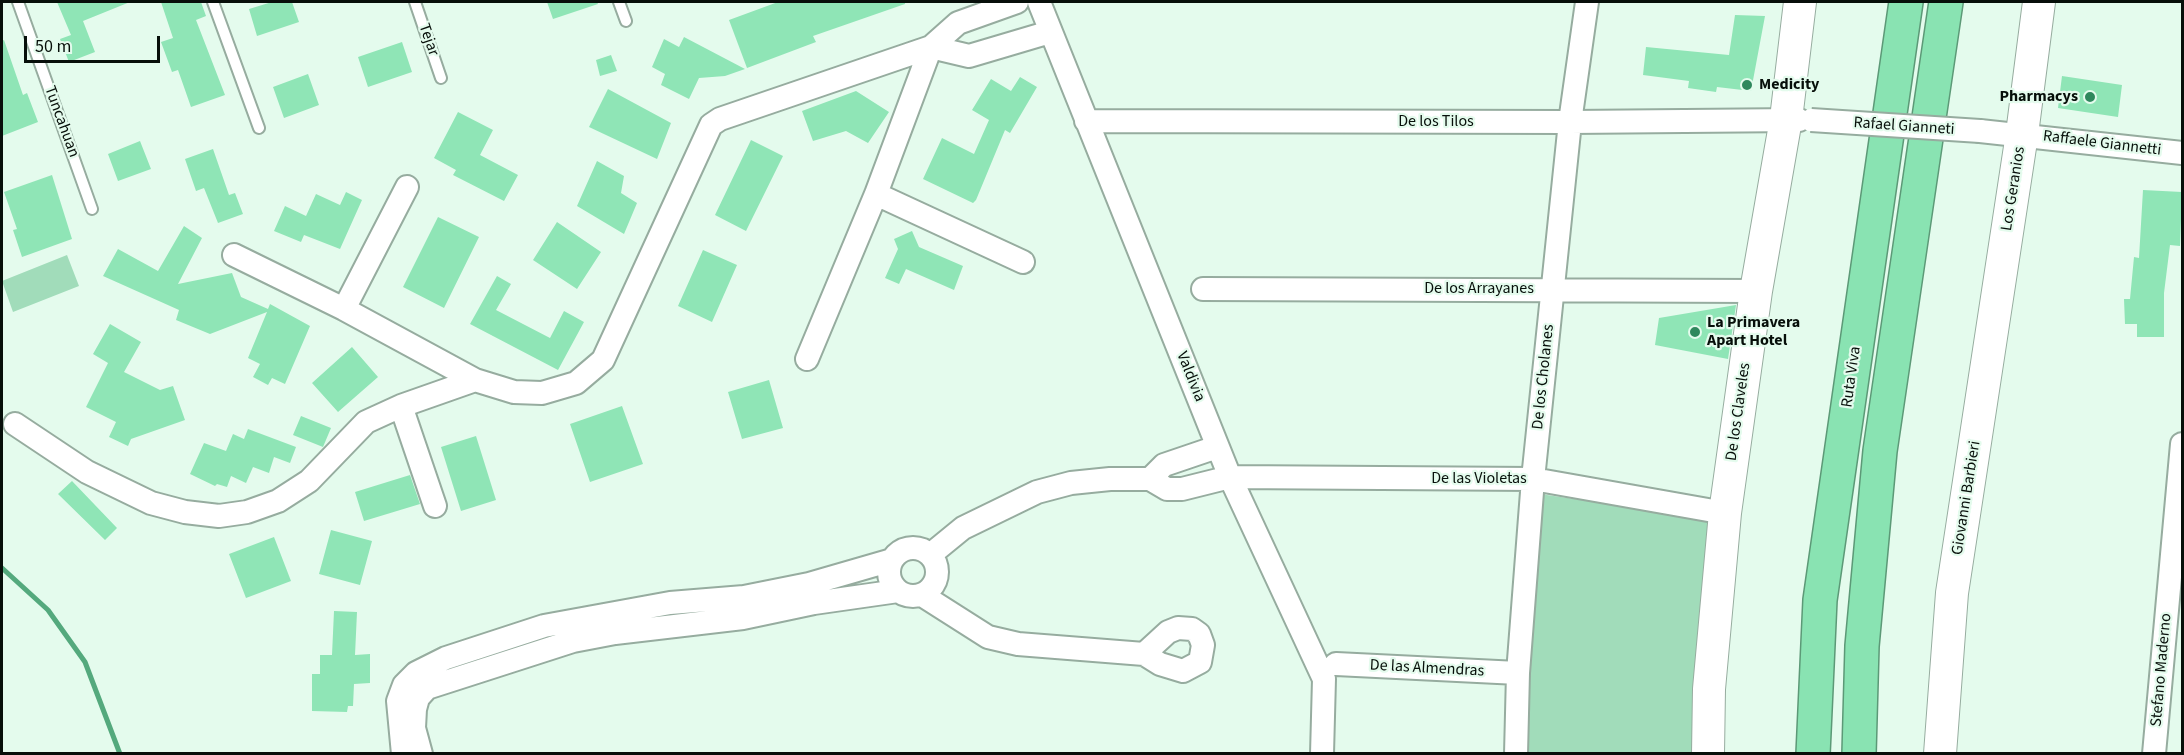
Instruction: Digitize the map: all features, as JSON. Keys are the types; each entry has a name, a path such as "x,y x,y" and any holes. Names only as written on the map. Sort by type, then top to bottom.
{"highway":[{"name":"Ruta Viva","path":"1813,753 1820,600 1906,2"},
{"path":"1859,753 1862,646 1880,451 1946,2"}],"main road":[{"name":"De los Claveles","path":"1708,753 1709,689 1725,513 1756,291 1798,120 1800,2"},
{"path":"2022,134 2039,2"},
{"name":"Los Geranios","path":"2006,243 2022,134"},
{"name":"Giovanni Barbieri","path":"1940,753 1952,593 2006,243"}],"street":[{"path":"234,255 344,309 475,380 514,392 542,393 576,383 603,360 705,135 715,122 932,47 958,23 1017,2"},
{"name":"Valdivia","path":"1039,2 1217,447 1324,679 1322,753"},
{"name":"De los Cholanes","path":"1516,753 1518,673 1533,479 1570,122 1587,2"},
{"path":"996,9 1010,44"},
{"path":"932,47 969,56 1050,32"},
{"path":"807,359 876,194 932,47"},
{"name":"De los Tilos","path":"1086,121 1798,120"},
{"name":"Rafael Gianneti","path":"1798,120 2022,134"},
{"name":"Raffaele Giannetti","path":"2022,134 2182,153"},
{"path":"344,309 407,187"},
{"path":"876,194 1023,262"},
{"name":"De los Arrayanes","path":"1203,290 1553,288 1756,291"},
{"path":"15,424 87,472 151,503 185,512 219,516 247,512 278,501 309,481 366,422 401,406 475,380"},
{"path":"401,406 435,506"},
{"name":"Stefano Maderno","path":"2154,753 2182,444"},
{"path":"930,555 963,528 1037,492 1071,483 1149,479 1164,465 1217,447"},
{"name":"De las Violetas","path":"1149,479 1167,489 1182,489 1230,477 1533,479 1725,513"},
{"path":"922,595 934,584 937,569 930,555 921,549 910,548 899,552 892,560 889,571 891,582 898,591 908,596 922,595 988,637 1018,644 1144,654"},
{"path":"403,753 398,701 404,685 416,673 446,658 544,626 670,603 744,597 809,584 892,560"},
{"path":"421,753 414,728 418,698 427,688 542,649 583,639 743,618 825,601 898,591"},
{"name":"De las Almendras","path":"1336,664 1518,673"}],"lane":[{"name":"Tuncahuan","path":"18,2 92,209"},
{"path":"213,2 259,128"},
{"name":"Tejar","path":"415,2 441,78"},
{"path":"619,2 626,21"}],"green space":[{"path":"67,255 79,286 13,312 2,281"},
{"path":"1540,494 1712,519 1696,753 1525,754 1526,673"}],"building":[{"path":"57,2 130,2 83,21 95,52 69,62 60,39 71,35"},
{"path":"161,2 201,2 206,16 196,20 225,95 191,107 178,70 172,72 161,42 173,38"},
{"path":"272,2 292,2 299,22 257,36 249,9"},
{"path":"547,2 597,2 598,4 553,19"},
{"path":"778,2 905,2 905,4 813,36 816,42 747,68 729,20"},
{"path":"1735,15 1765,16 1751,91 1717,87 1716,92 1688,88 1689,81 1643,75 1646,47 1729,55"},
{"path":"684,37 745,69 725,76 699,78 689,99 661,85 665,74 652,67 664,39 679,47"},
{"path":"4,40 23,95 27,93 38,122 2,136 2,41"},
{"path":"402,42 412,72 368,87 358,57"},
{"path":"611,55 617,71 600,76 596,60"},
{"path":"308,74 319,105 284,118 273,87"},
{"name":"Pharmacys","path":"2062,76 2122,85 2118,117 2058,108"},
{"path":"1020,77 1037,87 1010,133 1005,130 976,200 973,203 923,179 942,138 974,154 989,120 972,110 991,79 1011,91"},
{"path":"608,89 671,123 657,159 589,127"},
{"path":"856,91 889,112 868,143 846,131 813,141 802,111"},
{"path":"458,112 493,130 480,155 518,175 504,201 453,175 456,170 434,158"},
{"path":"751,140 783,156 746,231 715,215"},
{"path":"140,141 151,169 118,181 108,154"},
{"path":"213,149 229,195 235,193 243,214 218,223 204,188 196,191 185,159"},
{"path":"597,161 624,176 621,193 637,203 624,234 577,206"},
{"path":"52,175 72,239 22,257 13,230 17,229 4,192"},
{"path":"2143,190 2182,192 2180,246 2170,245 2164,293 2164,337 2137,337 2137,324 2125,324 2124,299 2130,299 2134,257 2139,258"},
{"path":"346,192 362,200 340,249 304,235 301,242 274,231 285,206 306,216 316,194 340,205"},
{"path":"438,217 479,237 444,308 403,287"},
{"path":"557,222 601,252 577,289 533,260"},
{"path":"184,226 202,238 178,284 232,273 241,297 268,309 270,304 310,326 285,384 272,378 268,385 253,377 260,364 248,358 267,312 210,334 176,320 179,310 103,276 118,249 158,271"},
{"path":"912,231 919,247 963,266 954,290 906,269 899,284 885,278 898,249 894,239"},
{"path":"703,250 737,265 712,322 678,306"},
{"path":"497,276 511,284 496,310 550,338 564,311 584,322 558,370 470,324"},
{"name":"La Primavera Apart Hotel","path":"1736,305 1728,359 1655,345 1659,318"},
{"path":"110,324 141,342 124,372 160,390 173,386 185,420 131,439 128,446 109,437 116,422 86,407 108,363 93,354"},
{"path":"352,347 378,377 338,412 312,383"},
{"path":"769,380 783,428 742,439 728,392"},
{"path":"622,406 643,464 590,482 570,424"},
{"path":"301,416 331,428 323,447 293,435"},
{"path":"248,429 296,447 290,463 274,457 269,473 253,467 246,483 231,476 227,487 217,484 215,486 190,474 204,443 226,451 233,434 244,439"},
{"path":"476,436 496,500 461,511 441,447"},
{"path":"410,475 420,504 364,521 355,492"},
{"path":"72,481 117,528 105,540 58,494"},
{"path":"331,530 372,541 360,585 319,574"},
{"path":"274,537 291,581 246,598 229,554"},
{"path":"334,611 357,612 355,655 370,654 370,683 354,684 353,706 348,706 347,712 312,711 312,674 320,674 320,655 332,655"}],"waterway":[{"path":"2,568 48,610 85,662 120,754"}],"place":[{"name":"Medicity","path":"1747,85"},
{"name":"Pharmacys","path":"2090,97"},
{"name":"La Primavera Apart Hotel","path":"1695,332"}]}
